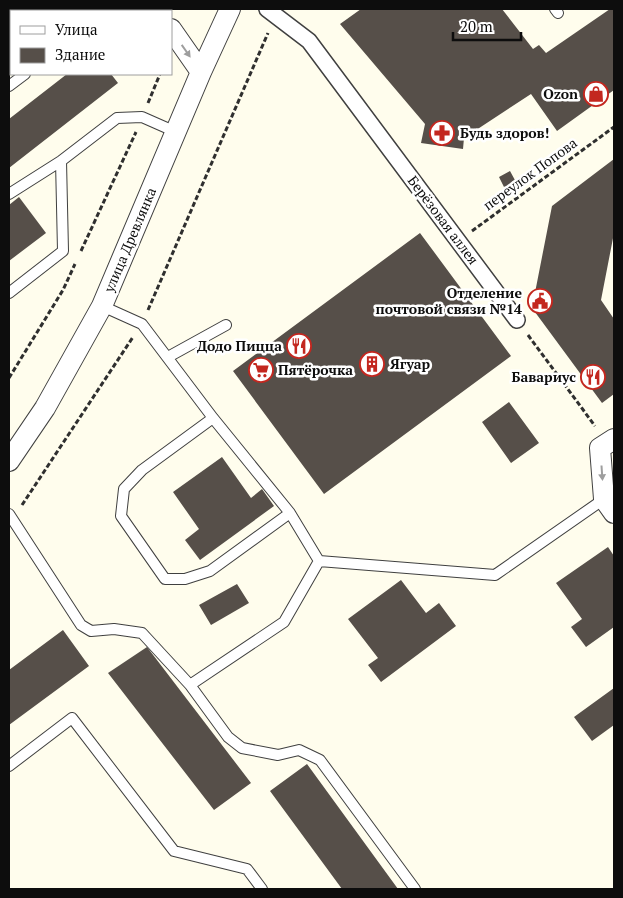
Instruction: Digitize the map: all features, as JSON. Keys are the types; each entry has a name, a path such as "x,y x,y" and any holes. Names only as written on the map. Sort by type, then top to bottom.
{"street":[{"name":"улица Древлянка","path":"9,461 45,408 102,306 201,72 230,9"},
{"name":"Берёзовая аллея","path":"271,12 309,42 517,320"},
{"path":"172,30 201,72"},
{"path":"607,443 609,506"}],"lane":[{"path":"9,86 23,75"},
{"path":"9,194 61,160 117,118 142,117 176,132"},
{"path":"9,293 63,250 61,160"},
{"path":"102,306 142,324 213,418 290,513 319,561"},
{"path":"168,358 226,325"},
{"path":"213,418 142,470 124,489 120,516 164,579 185,580 210,570 290,513"},
{"path":"319,561 495,575 609,506"},
{"path":"11,517 82,624 92,631 114,629 142,633 190,685 228,737 242,748 278,754 299,750 320,760 415,889"},
{"path":"190,685 284,622 319,561"},
{"path":"9,766 72,718 174,851 247,869 262,889"}],"path":[{"path":"11,517 142,324 271,12"},
{"path":"9,378 63,290 160,75"},
{"name":"переулок Попова","path":"459,240 614,126"},
{"path":"517,320 607,443"}],"building":[{"path":"60,9 115,10 61,10"},
{"path":"361,9 502,9 533,49 539,45 546,53 610,9 614,9 614,90 557,131 531,94 464,138 463,149 421,143 425,124 340,24"},
{"path":"66,75 112,75 118,83 9,168 9,119"},
{"path":"614,159 614,233 601,300 614,319 614,394 602,403 532,308 552,206"},
{"path":"510,171 516,182 505,189 499,177"},
{"path":"19,197 46,233 9,261 9,205"},
{"name":"Ягуар","path":"420,233 511,356 324,494 233,371"},
{"path":"509,402 539,443 511,463 482,422"},
{"path":"222,457 251,498 262,489 274,506 200,560 185,540 199,529 173,492"},
{"path":"608,547 614,556 614,627 586,647 571,627 582,619 556,583"},
{"path":"401,580 426,613 439,603 456,626 381,682 368,665 378,658 348,619"},
{"path":"237,584 249,603 211,625 199,605"},
{"path":"63,630 89,666 9,725 9,670"},
{"path":"147,647 251,783 214,810 108,673"},
{"path":"614,688 614,725 592,741 574,717"},
{"path":"307,764 398,889 342,889 270,791"}],"place":[{"name":"Ozon","path":"596,94"},
{"name":"Будь здоров!","path":"442,133"},
{"name":"Отделение почтовой связи №14","path":"540,301"},
{"name":"Додо Пицца","path":"299,346"},
{"name":"Ягуар","path":"372,364"},
{"name":"Пятёрочка","path":"261,370"},
{"name":"Бавариус","path":"593,377"}]}
